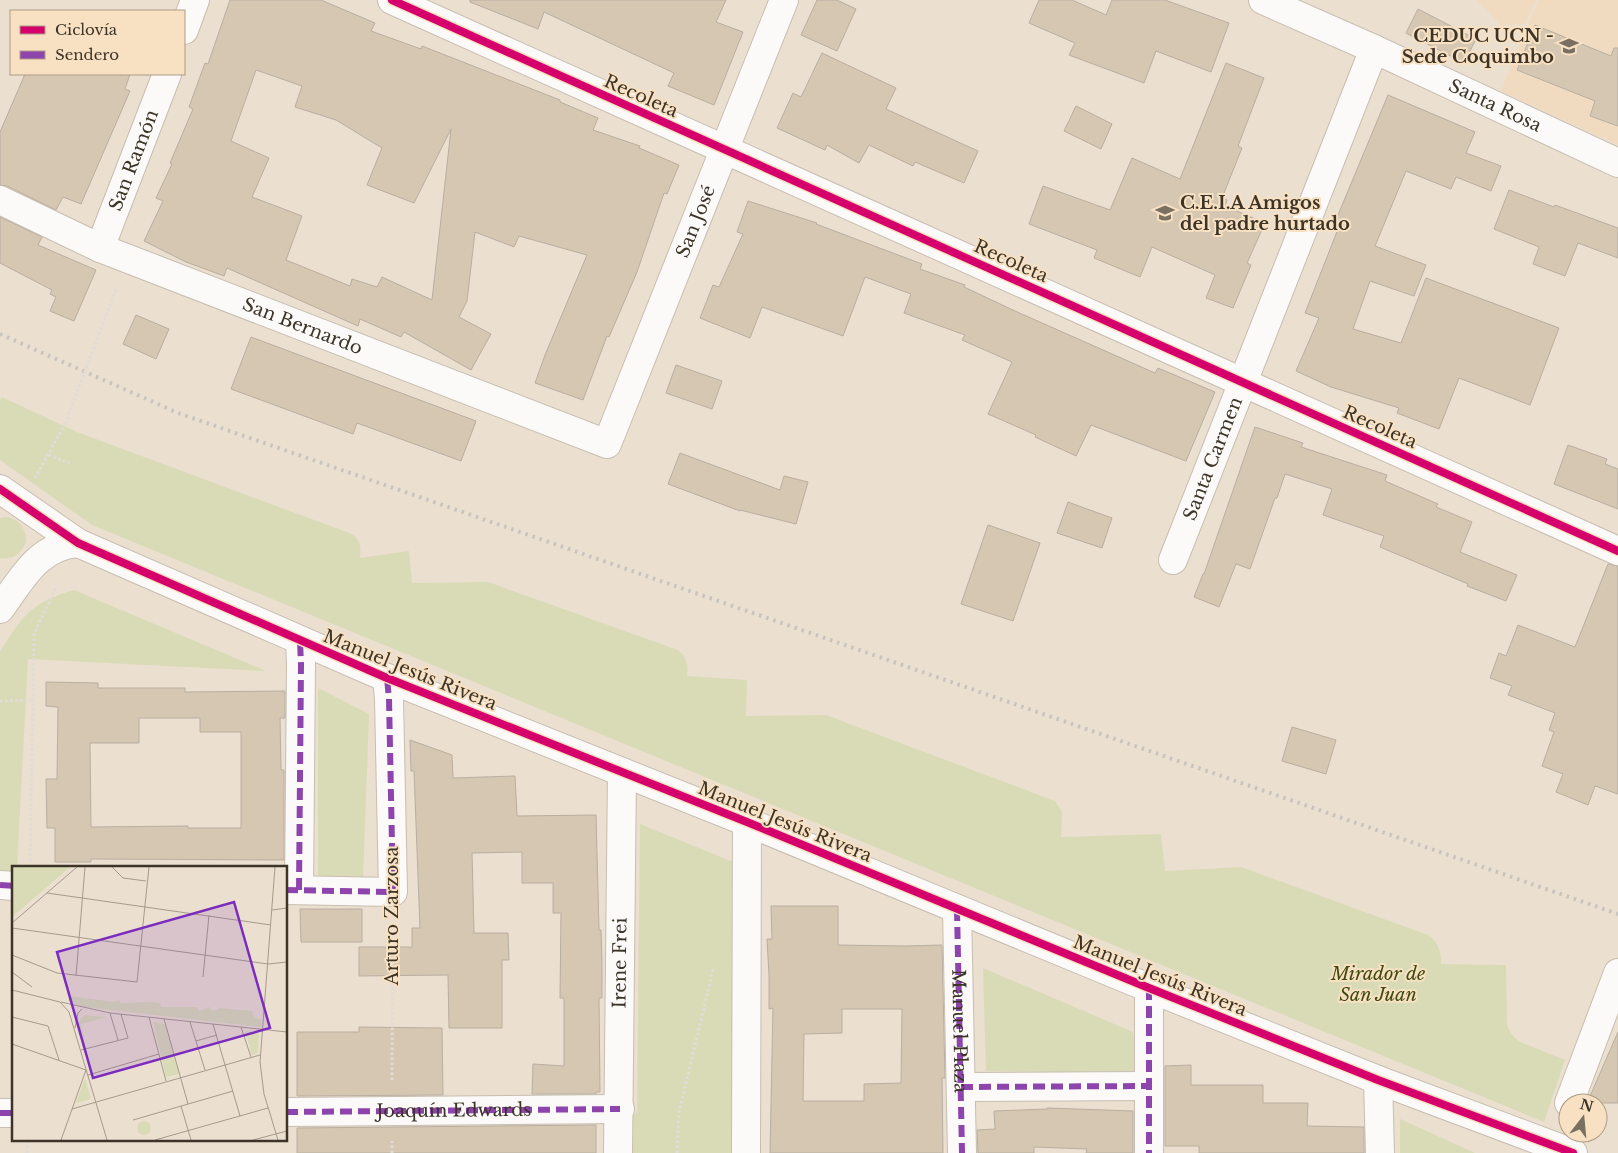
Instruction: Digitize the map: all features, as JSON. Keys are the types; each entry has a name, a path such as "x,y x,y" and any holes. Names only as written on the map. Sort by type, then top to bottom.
{"street":[{"path":"185,27 195,0"},
{"name":"Recoleta","path":"392,0 1618,550"},
{"name":"San José","path":"607,444 784,0"},
{"name":"Santa Rosa","path":"1262,0 1618,163"},
{"name":"Santa Carmen","path":"1173,560 1374,50"},
{"name":"San Ramón","path":"100,248 167,75"},
{"name":"San Bernardo","path":"0,200 100,248 607,444"},
{"path":"14,499 39,531 36,561"},
{"name":"Manuel Jesús Rivera","path":"14,499 78,543 300,641 1149,988 1559,1150"},
{"path":"0,609 36,561 54,548 78,543"},
{"path":"300,641 301,674 293,890 393,892"},
{"name":"Arturo Zarzosa","path":"388,678 393,892"},
{"name":"Irene Frei","path":"618,1153 620,1109 622,772"},
{"path":"746,822 746,1153"},
{"name":"Manuel Plaza","path":"957,909 962,1153"},
{"path":"1573,1093 1618,973"},
{"path":"1149,988 1149,1153"},
{"path":"1378,1080 1380,1153"},
{"path":"961,1086 1149,1086"},
{"name":"Joaquín Edwards","path":"288,1112 620,1109"}],"path":[{"path":"14,499 49,455 65,424 128,258"},
{"path":"49,455 72,464"},
{"path":"30,866 34,634 58,585"},
{"path":"0,700 32,700"},
{"path":"677,1153 678,1112 713,970 746,970"},
{"path":"27,1153 28,1140"}],"shaded area":[{"path":"1477,0 1536,0 1525,24 1501,25"},
{"name":"CEDUC UCN - Sede Coquimbo","path":"1538,0 1618,0 1618,145 1501,91"}],"green space":[{"name":"Mirador de San Juan","path":"2,397 77,432 352,534 360,545 360,558 409,551 412,583 488,582 678,650 686,662 687,676 747,680 746,716 826,715 1055,801 1062,812 1061,837 1161,834 1165,871 1241,867 1428,935 1439,948 1441,964 1506,965 1507,1025 1511,1032 1520,1042 1565,1060 1544,1122 92,525 0,460 0,400"},
{"path":"8,517 22,526 26,542 22,550 13,557 0,558 0,518"},
{"path":"74,590 266,671 28,659 17,866 12,866 12,874 0,874 0,652 15,629 30,612 38,605"},
{"path":"318,688 369,714 363,880 318,879"},
{"path":"640,824 738,864 737,1153 622,1153 623,1120 637,1113"},
{"path":"983,968 1133,1032 1137,1073 986,1071"},
{"path":"1400,1119 1475,1153 1400,1153"}],"building":[{"path":"230,0 321,0 375,23 371,31 421,49 422,46 560,100 560,102 598,118 593,130 640,146 639,148 679,165 667,194 664,193 637,272 609,337 607,336 583,400 535,383 587,255 519,236 514,247 475,232 467,301 459,317 491,334 471,370 404,332 401,337 360,319 358,326 227,268 224,276 186,262 144,241 163,201 156,198 172,164 170,163 193,109 189,107 205,63 208,64","holes":["256,70 302,86 295,107 336,120 382,148 367,185 414,203 451,129 432,300 382,277 377,287 352,279 350,286 286,260 302,216 252,197 269,158 231,141"]},
{"path":"470,0 726,0 716,22 743,32 714,105 668,86 674,73 544,12 538,29 470,2"},
{"path":"817,0 837,0 856,9 837,51 801,35"},
{"path":"1039,0 1072,0 1106,15 1112,0 1165,0 1229,23 1211,72 1156,51 1144,83 1069,55 1075,43 1029,23"},
{"path":"1418,9 1476,39 1464,63 1406,33"},
{"path":"1535,25 1611,56 1614,48 1618,48 1618,126 1590,116 1595,101 1517,70"},
{"path":"822,53 896,88 886,109 978,151 964,183 915,162 913,166 869,145 859,163 827,145 825,150 777,128 793,93 801,97"},
{"path":"1226,63 1264,78 1238,146 1242,148 1222,198 1227,200 1225,206 1265,223 1247,263 1251,265 1233,308 1206,298 1215,275 1152,247 1140,277 1094,258 1097,250 1029,224 1043,186 1110,210 1132,158 1180,179"},
{"path":"25,75 130,75 125,89 130,91 81,204 63,197 56,210 7,186 0,185 0,132"},
{"path":"1388,95 1475,132 1466,153 1501,166 1491,191 1456,177 1451,189 1406,171 1375,246 1426,265 1414,296 1370,281 1353,329 1401,343 1426,278 1559,328 1530,405 1459,378 1439,429 1397,413 1399,408 1331,387 1296,371 1319,318 1305,313 1338,229 1333,227"},
{"path":"1076,106 1112,124 1101,149 1064,131"},
{"path":"1509,190 1618,228 1618,258 1578,243 1565,276 1533,264 1539,247 1494,229"},
{"path":"748,201 817,223 922,264 920,269 965,285 964,287 1015,311 1155,373 1158,368 1215,392 1186,461 1091,425 1076,456 1035,437 1036,435 988,414 1012,362 962,340 965,335 904,313 911,294 865,277 843,336 762,307 750,338 700,318 713,285 719,287 743,234 737,232"},
{"path":"0,217 42,237 38,245 96,270 74,321 50,311 56,297 50,294 52,290 0,263"},
{"path":"136,315 169,329 156,359 123,344"},
{"path":"251,337 476,421 461,461 357,423 353,434 231,389"},
{"path":"676,365 722,381 712,409 666,393"},
{"path":"1255,427 1303,443 1301,447 1387,475 1385,481 1438,504 1436,507 1472,522 1460,552 1517,575 1506,601 1467,586 1468,584 1380,547 1384,536 1323,515 1332,489 1285,474 1250,569 1236,564 1219,607 1194,597 1204,574"},
{"path":"1568,445 1607,459 1605,464 1618,469 1618,509 1554,484"},
{"path":"680,453 780,490 784,476 808,482 796,524 740,511 668,484"},
{"path":"1068,502 1112,518 1102,548 1057,533"},
{"path":"988,525 1040,543 1013,621 961,604"},
{"path":"1608,564 1618,566 1618,794 1595,786 1588,805 1556,792 1563,774 1542,766 1554,732 1549,730 1555,713 1508,695 1512,686 1490,678 1499,653 1506,656 1518,625 1575,647"},
{"path":"46,682 98,683 98,688 185,688 185,692 285,691 285,718 280,718 281,770 284,770 284,860 91,859 91,862 55,862 55,828 47,828 46,779 57,779 58,707 46,706","holes":["139,718 200,718 200,732 241,732 241,828 188,828 188,826 91,827 90,743 139,743"]},
{"path":"1292,727 1336,740 1326,774 1282,761"},
{"path":"410,740 452,755 453,778 515,776 517,816 596,815 599,930 601,930 602,962 602,998 599,998 600,1092 596,1092 596,1094 532,1094 533,1064 564,1066 564,998 560,998 561,913 553,913 553,883 522,883 522,852 472,853 474,933 508,933 509,960 502,960 502,1028 449,1028 448,975 359,976 359,947 412,947 412,928 420,928 414,771 411,771"},
{"path":"771,906 838,906 838,945 942,945 945,1078 942,1078 943,1153 770,1153 773,1008 769,1009 767,939 772,939","holes":["842,1009 902,1009 901,1083 864,1084 864,1101 803,1101 804,1034 842,1033"]},
{"path":"300,909 362,909 362,942 301,942"},
{"path":"359,1027 442,1028 443,1095 297,1096 297,1032 359,1032"},
{"path":"1618,1032 1618,1103 1608,1103 1608,1093 1591,1093"},
{"path":"1191,1065 1191,1085 1263,1085 1263,1103 1308,1103 1307,1126 1364,1127 1364,1153 1199,1153 1199,1146 1165,1146 1165,1066"},
{"path":"1047,1108 1133,1111 1133,1153 1086,1153 1087,1149 1034,1147 1034,1153 978,1153 977,1130 995,1129 994,1111"},
{"path":"596,1125 596,1153 297,1153 297,1128"}],"railway":[{"path":"0,334 178,413 1618,914"}],"marked path":[{"path":"299,890 300,641"},
{"path":"288,890 393,892 387,678"},
{"path":"0,885 12,886"},
{"path":"957,909 962,1153"},
{"path":"1149,988 1149,1153"},
{"path":"961,1087 1149,1086"},
{"path":"288,1112 620,1109"},
{"path":"0,1113 12,1113"}],"cycle path":[{"path":"392,0 1618,551"},
{"path":"0,489 78,543 387,678 747,822 1149,988 1378,1080 1573,1153"}],"place":[{"name":"CEDUC UCN - Sede Coquimbo","path":"1569,46"},
{"name":"C.E.I.A Amigos del padre hurtado","path":"1165,213"}]}
